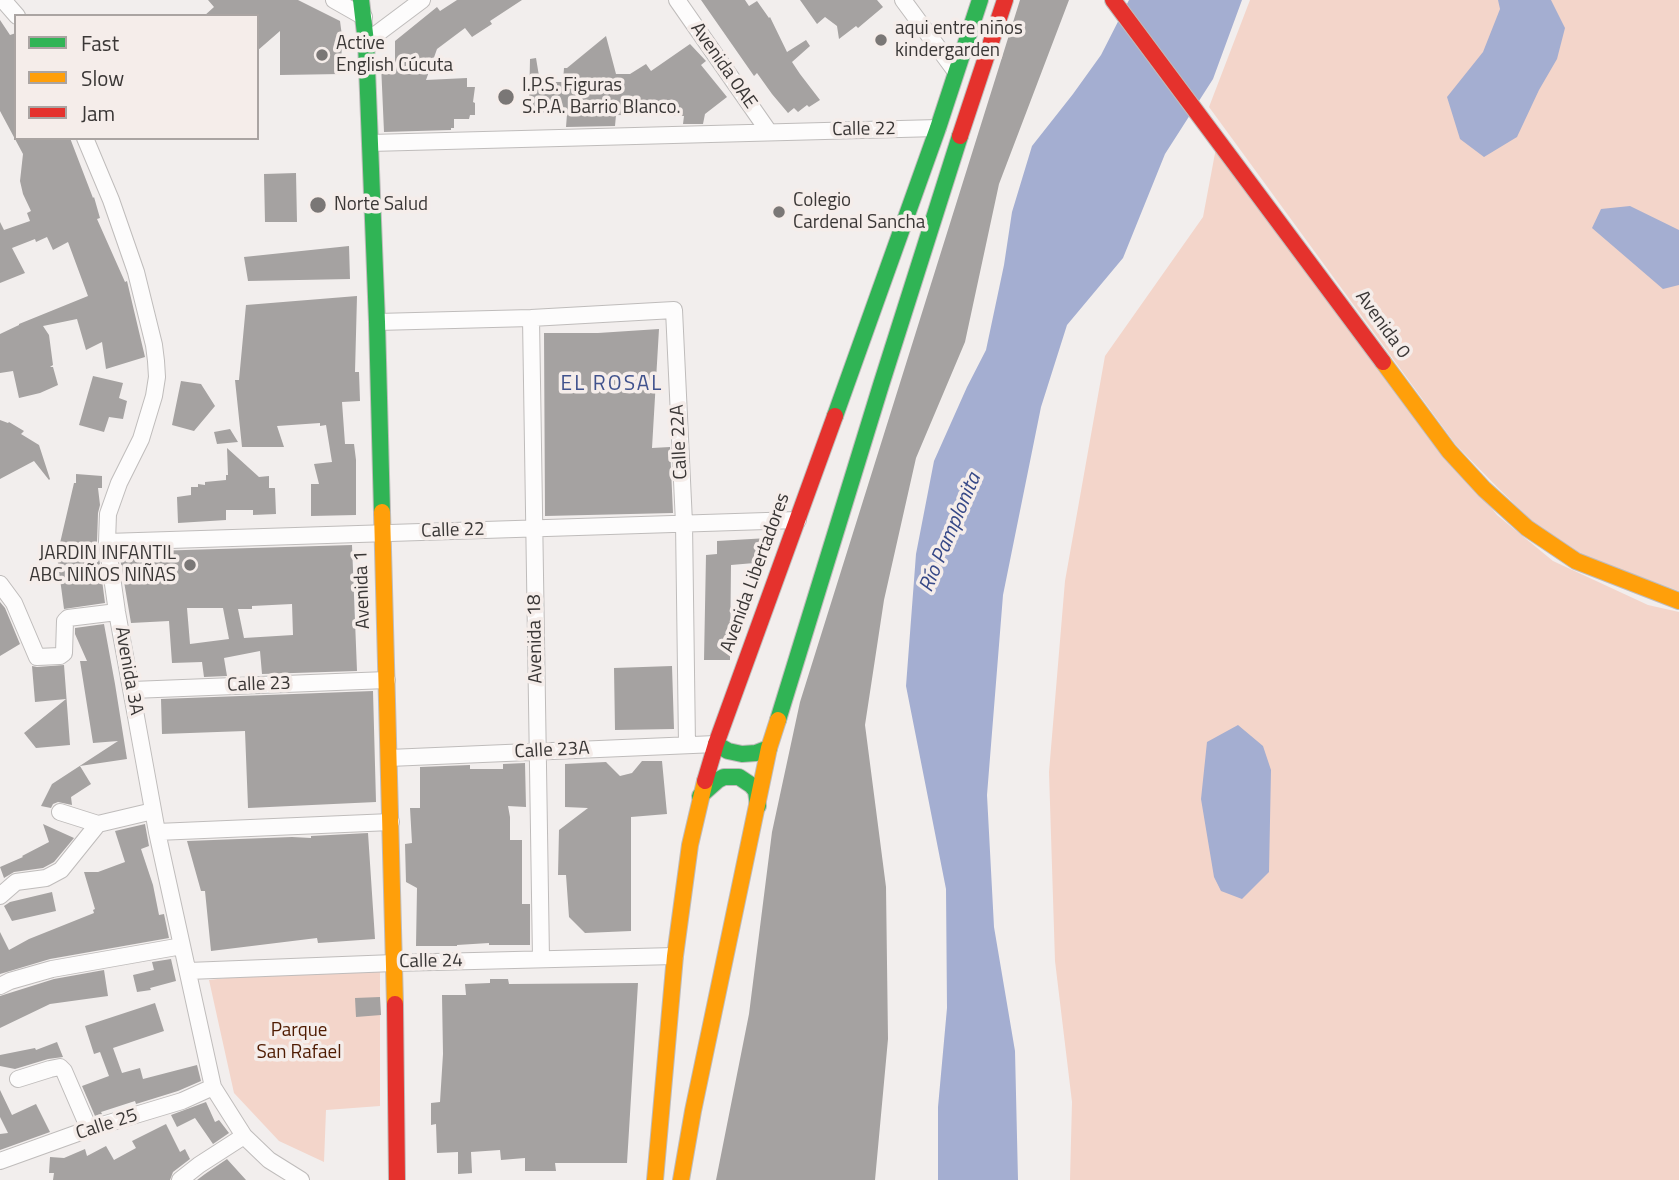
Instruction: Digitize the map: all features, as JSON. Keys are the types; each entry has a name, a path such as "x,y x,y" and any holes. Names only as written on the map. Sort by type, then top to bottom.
{"main road":[{"name":"Avenida 1","path":"361,0 366,42 377,322 391,822 397,1180"},
{"name":"Avenida Libertadores","path":"655,1180 675,956 690,845 700,796 716,744 938,128 980,0"},
{"path":"681,1180 769,748 893,346 1005,0"},
{"name":"Avenida 0","path":"1113,0 1449,451 1484,489 1527,528 1576,561 1679,601"},
{"path":"716,744 728,751 742,754 769,748"},
{"path":"700,796 718,780 739,777 755,791 758,806"}],"street":[{"path":"3,0 15,14"},
{"path":"334,0 364,17"},
{"path":"366,42 422,0"},
{"name":"Avenida 0AE","path":"677,0 769,132"},
{"path":"903,0 957,72"},
{"name":"Calle 22","path":"370,143 938,128"},
{"name":"Avenida 3A","path":"86,140 111,200 136,272 156,361 154,396 141,439 119,483 108,514 107,542 157,832 213,1087 244,1136 269,1160 301,1180"},
{"name":"Calle 22A","path":"377,322 531,318 674,310 684,523 687,745"},
{"name":"Avenida 18","path":"531,318 541,960"},
{"name":"Calle 22","path":"107,542 798,520"},
{"path":"0,584 14,603 37,657 60,656 64,653 65,621 68,618 117,611"},
{"name":"Calle 23","path":"132,690 387,680"},
{"name":"Calle 23A","path":"389,758 716,744"},
{"path":"60,812 98,824 153,811"},
{"path":"157,832 391,822"},
{"path":"0,896 16,882 46,878 61,870 98,824"},
{"path":"0,986 52,969 182,946"},
{"name":"Calle 24","path":"188,971 675,956"},
{"path":"18,1079 60,1068 64,1071 89,1129"},
{"name":"Calle 25","path":"0,1161 89,1129 182,1101 213,1087"},
{"path":"180,1180 244,1136"}],"green space":[{"path":"1250,0 1679,0 1679,591 1579,554 1533,522 1456,445 1209,107"},
{"path":"1216,148 1497,515 1553,561 1648,605 1679,612 1679,1180 1070,1180 1072,1102 1055,961 1049,772 1065,581 1105,356 1203,217"},
{"name":"Parque San Rafael","path":"380,962 380,1106 326,1110 324,1162 279,1141 234,1093 209,980"}],"water":[{"name":"Río Pamplonita","path":"1129,0 1242,0 1213,79 1165,154 1123,258 1067,325 1041,407 1003,595 987,795 994,927 1015,1051 1018,1180 938,1180 938,1107 947,1008 946,889 906,686 916,554 934,461 986,350 1012,212 1032,146 1101,55"},
{"path":"1498,0 1551,0 1565,28 1557,59 1517,137 1484,157 1460,139 1447,97 1483,52 1500,9"},
{"path":"1630,206 1679,230 1679,285 1663,289 1592,228 1601,209"},
{"path":"1238,725 1263,746 1271,770 1269,872 1242,899 1221,891 1214,877 1201,799 1207,742"}],"building":[{"path":"208,0 298,0 340,21 341,74 280,75 280,31 259,49 259,14 206,14 214,7"},
{"path":"457,0 522,0 490,21 492,24 472,37 465,28 437,49 426,80 467,78 467,87 475,87 475,115 470,115 469,119 454,119 454,128 451,130 384,132 381,64 395,67 395,41 437,7 440,11"},
{"path":"701,0 745,0 749,6 757,1 770,17 787,52 806,40 810,46 792,62 820,100 798,112 794,108 788,113 757,73 754,76"},
{"path":"800,0 877,0 883,7 858,28 856,26 839,39 837,26 825,17 817,24"},
{"path":"1020,0 1069,0 999,184 965,342 916,458 884,600 865,725 886,887 888,1039 875,1180 716,1180 749,1014 772,832 800,702"},
{"path":"0,20 10,35 14,34 14,137 0,111"},
{"path":"606,36 616,74 630,74 646,64 651,71 690,44 706,61 701,65 727,97 705,114 703,124 683,124 684,116 616,115 615,126 566,127 567,114 541,112 541,106 529,107 530,59 536,58 540,82 563,82 564,68"},
{"path":"16,140 71,140 94,197 100,218 97,219 125,282 127,281 145,357 106,369 102,342 86,350 77,319 43,326 49,335 53,365 50,367 53,367 58,385 19,398 13,371 0,373 0,334 88,296 68,242 53,250 47,237 12,248 25,273 0,283 0,222 4,230 30,221 27,213 31,211 20,181 23,154"},
{"path":"296,173 297,222 265,222 264,174"},
{"path":"349,246 350,279 248,281 244,257"},
{"path":"357,296 355,372 359,372 360,401 342,402 345,444 354,444 356,460 356,515 311,516 311,484 319,484 314,464 332,462 326,425 320,426 320,423 277,426 284,447 242,447 235,380 239,380 246,305"},
{"path":"659,329 652,448 670,447 673,513 545,516 544,333"},
{"path":"93,376 123,383 119,398 127,401 123,419 109,417 104,432 79,425"},
{"path":"181,381 201,384 215,406 194,431 172,425"},
{"path":"0,420 24,431 21,434 39,445 49,480 34,461 0,479"},
{"path":"230,429 238,442 217,444 214,432"},
{"path":"227,448 259,477 269,476 269,488 275,488 276,514 253,515 253,510 226,510 226,520 178,523 177,497 191,495 191,487 198,487 198,484 226,480"},
{"path":"76,474 102,476 102,488 98,488 100,505 97,542 105,603 64,609 57,556"},
{"path":"768,538 766,562 731,565 730,660 704,660 706,555 717,554 717,541"},
{"path":"352,545 357,671 262,674 260,651 224,658 227,676 204,677 202,662 172,663 169,621 131,623 119,552","holes":["292,604 293,635 244,638 238,609","187,608 223,608 229,639 190,644"]},
{"path":"0,602 20,644 0,656"},
{"path":"104,624 127,759 80,766 91,784 71,797 72,805 58,802 51,808 41,806 52,784 118,741 93,743 80,661 87,661 75,634 75,628"},
{"path":"64,665 70,745 36,748 24,733 66,699 35,702 32,666"},
{"path":"672,666 674,729 615,730 614,668"},
{"path":"373,691 376,802 248,808 245,731 162,734 161,699"},
{"path":"642,761 662,761 667,814 631,817 631,931 585,933 569,917 566,875 558,875 559,830 588,808 565,807 565,764 606,762 620,776 632,773"},
{"path":"525,763 526,807 508,806 510,840 522,840 522,904 530,904 530,945 489,943 416,946 417,888 406,882 405,844 412,843 410,808 420,808 420,767 470,765 470,769 503,769 503,764"},
{"path":"43,824 74,838 54,862 43,868 14,872 4,878 0,867 49,842"},
{"path":"145,824 149,846 141,849 153,885 159,915 164,914 169,938 50,959 0,974 0,932 9,950 29,939 94,913 84,872 98,872 125,862 115,831"},
{"path":"368,833 375,939 318,943 317,938 211,951 205,891 201,891 187,841 311,838"},
{"path":"52,892 56,911 12,921 4,906 10,902"},
{"path":"171,959 176,981 137,992 133,975 154,970 152,962"},
{"path":"104,970 108,996 50,1004 0,1028 0,996 54,979"},
{"path":"490,979 508,979 509,984 638,983 627,1163 555,1163 556,1171 525,1171 525,1158 501,1160 500,1150 471,1152 472,1173 458,1174 458,1152 437,1153 436,1124 431,1125 431,1103 440,1102 443,1054 442,995 466,995 465,984 490,983"},
{"path":"380,997 381,1015 356,1017 355,998"},
{"path":"155,1003 164,1031 113,1048 122,1073 140,1068 143,1079 197,1065 201,1081 178,1091 136,1104 135,1101 95,1116 82,1086 109,1076 100,1052 94,1054 85,1026"},
{"path":"57,1042 63,1057 15,1069 0,1066 0,1055 35,1048 36,1050"},
{"path":"0,1090 12,1115 36,1104 50,1132 0,1150 0,1134 8,1133 0,1117"},
{"path":"206,1102 215,1122 219,1120 229,1133 213,1144 195,1118 177,1127 171,1115"},
{"path":"166,1124 180,1152 185,1149 190,1159 173,1172 170,1180 53,1180 54,1173 49,1173 50,1157 64,1158 85,1149 87,1156 106,1146 114,1160 136,1148 132,1141"},
{"path":"227,1159 246,1180 197,1180 205,1174"}],"traffic: fast":[{"path":"361,0 366,42 382,512"},
{"path":"835,416 938,128 980,0"},
{"path":"778,720 960,136"},
{"path":"716,744 728,751 742,754 769,748"},
{"path":"700,796 724,777 739,777 756,791 758,806"}],"traffic: slow":[{"path":"1383,362 1449,451 1484,489 1527,528 1576,561 1679,601"},
{"path":"382,512 395,1004"},
{"path":"681,1180 769,748 778,720"},
{"path":"655,1180 675,956 690,845 705,781"}],"traffic: jam":[{"path":"960,136 1005,0"},
{"path":"1113,0 1383,362"},
{"path":"705,781 835,416"},
{"path":"395,1004 397,1180"}],"place":[{"name":"aqui entre niños kindergarden","path":"881,40"},
{"name":"Active English Cúcuta","path":"322,55"},
{"name":"I.P.S. Figuras S.P.A. Barrio Blanco.","path":"506,97"},
{"name":"Norte Salud","path":"318,205"},
{"name":"Colegio Cardenal Sancha","path":"779,212"},
{"name":"JARDIN INFANTIL ABC NIÑOS NIÑAS","path":"190,565"}],"district":[{"name":"EL ROSAL","path":"612,385"}]}
